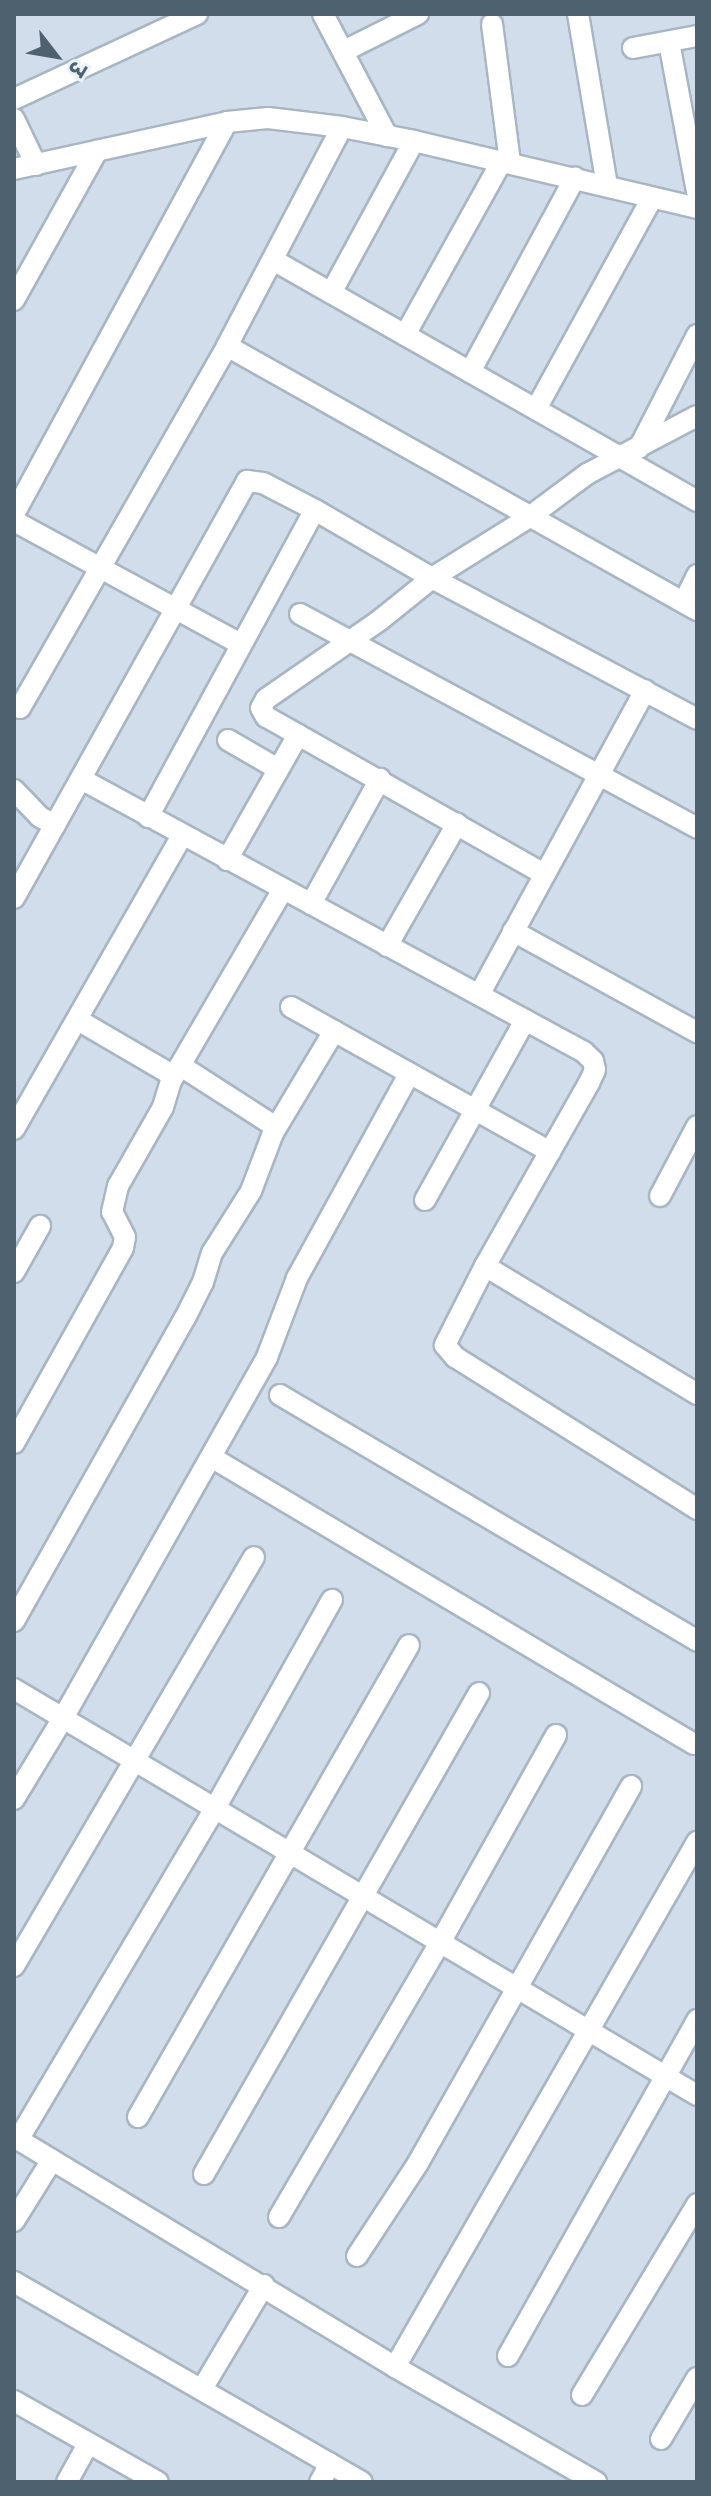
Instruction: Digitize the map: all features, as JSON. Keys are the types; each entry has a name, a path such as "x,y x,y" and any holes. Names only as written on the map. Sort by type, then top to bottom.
{"street":[{"path":"14,99 197,14"},
{"path":"323,14 387,136"},
{"path":"344,51 418,14"},
{"path":"578,14 607,186"},
{"path":"405,335 506,162 492,24"},
{"path":"633,48 697,36"},
{"path":"669,42 693,146 697,191"},
{"path":"14,169 227,122 268,118 342,127 414,141 697,208"},
{"path":"14,119 36,165"},
{"path":"14,546 18,521 227,122"},
{"path":"20,708 227,346 342,127"},
{"path":"331,293 414,141"},
{"path":"14,300 97,151"},
{"path":"470,372 575,178"},
{"path":"536,409 652,198"},
{"path":"273,260 536,409 629,452 697,501"},
{"path":"629,452 697,335"},
{"path":"227,346 528,518 690,606 697,575"},
{"path":"544,874 263,715 262,703 351,641 432,578 528,518 587,474 697,416"},
{"path":"14,897 247,481 263,483 315,510 432,578 697,719"},
{"path":"148,817 315,510"},
{"path":"18,521 241,644"},
{"path":"300,614 697,828"},
{"path":"479,995 645,690"},
{"path":"227,860 298,735"},
{"path":"228,740 278,769"},
{"path":"81,779 584,1052 593,1061 595,1070 589,1083 447,1336 449,1351 697,1509"},
{"path":"311,904 380,779"},
{"path":"14,790 40,817 55,825"},
{"path":"387,946 457,824"},
{"path":"14,1129 182,836"},
{"path":"14,1443 123,1248 125,1237 112,1212 114,1194 159,1115 177,1071 283,889"},
{"path":"513,931 697,1032"},
{"path":"291,1007 550,1152"},
{"path":"78,1020 276,1127"},
{"path":"425,1200 525,1020"},
{"path":"14,1621 185,1318 203,1282 208,1261 251,1191 276,1127 334,1031"},
{"path":"14,1799 63,1718 272,1347 297,1278 409,1074"},
{"path":"660,1196 697,1126"},
{"path":"14,1272 40,1226"},
{"path":"485,1266 697,1394"},
{"path":"280,1395 697,1641"},
{"path":"211,1457 696,1742"},
{"path":"14,1966 254,1557"},
{"path":"332,1600 214,1810 16,2138 264,2285 395,2367 596,2482"},
{"path":"138,2117 409,1645"},
{"path":"14,1689 214,1810 364,1894 697,2095"},
{"path":"204,2174 479,1693"},
{"path":"279,2217 441,1941 556,1735"},
{"path":"357,2256 418,2163 631,1786"},
{"path":"395,2367 697,1842"},
{"path":"508,2356 697,2020"},
{"path":"14,2221 52,2160"},
{"path":"582,2395 697,2204"},
{"path":"14,2282 202,2389 325,2473 362,2482"},
{"path":"202,2389 264,2285"},
{"path":"661,2439 697,2378"},
{"path":"14,2401 158,2482"},
{"path":"67,2482 88,2444"}],"shaded area":[{"path":"14,14 697,14 697,2482 14,2482"}]}
